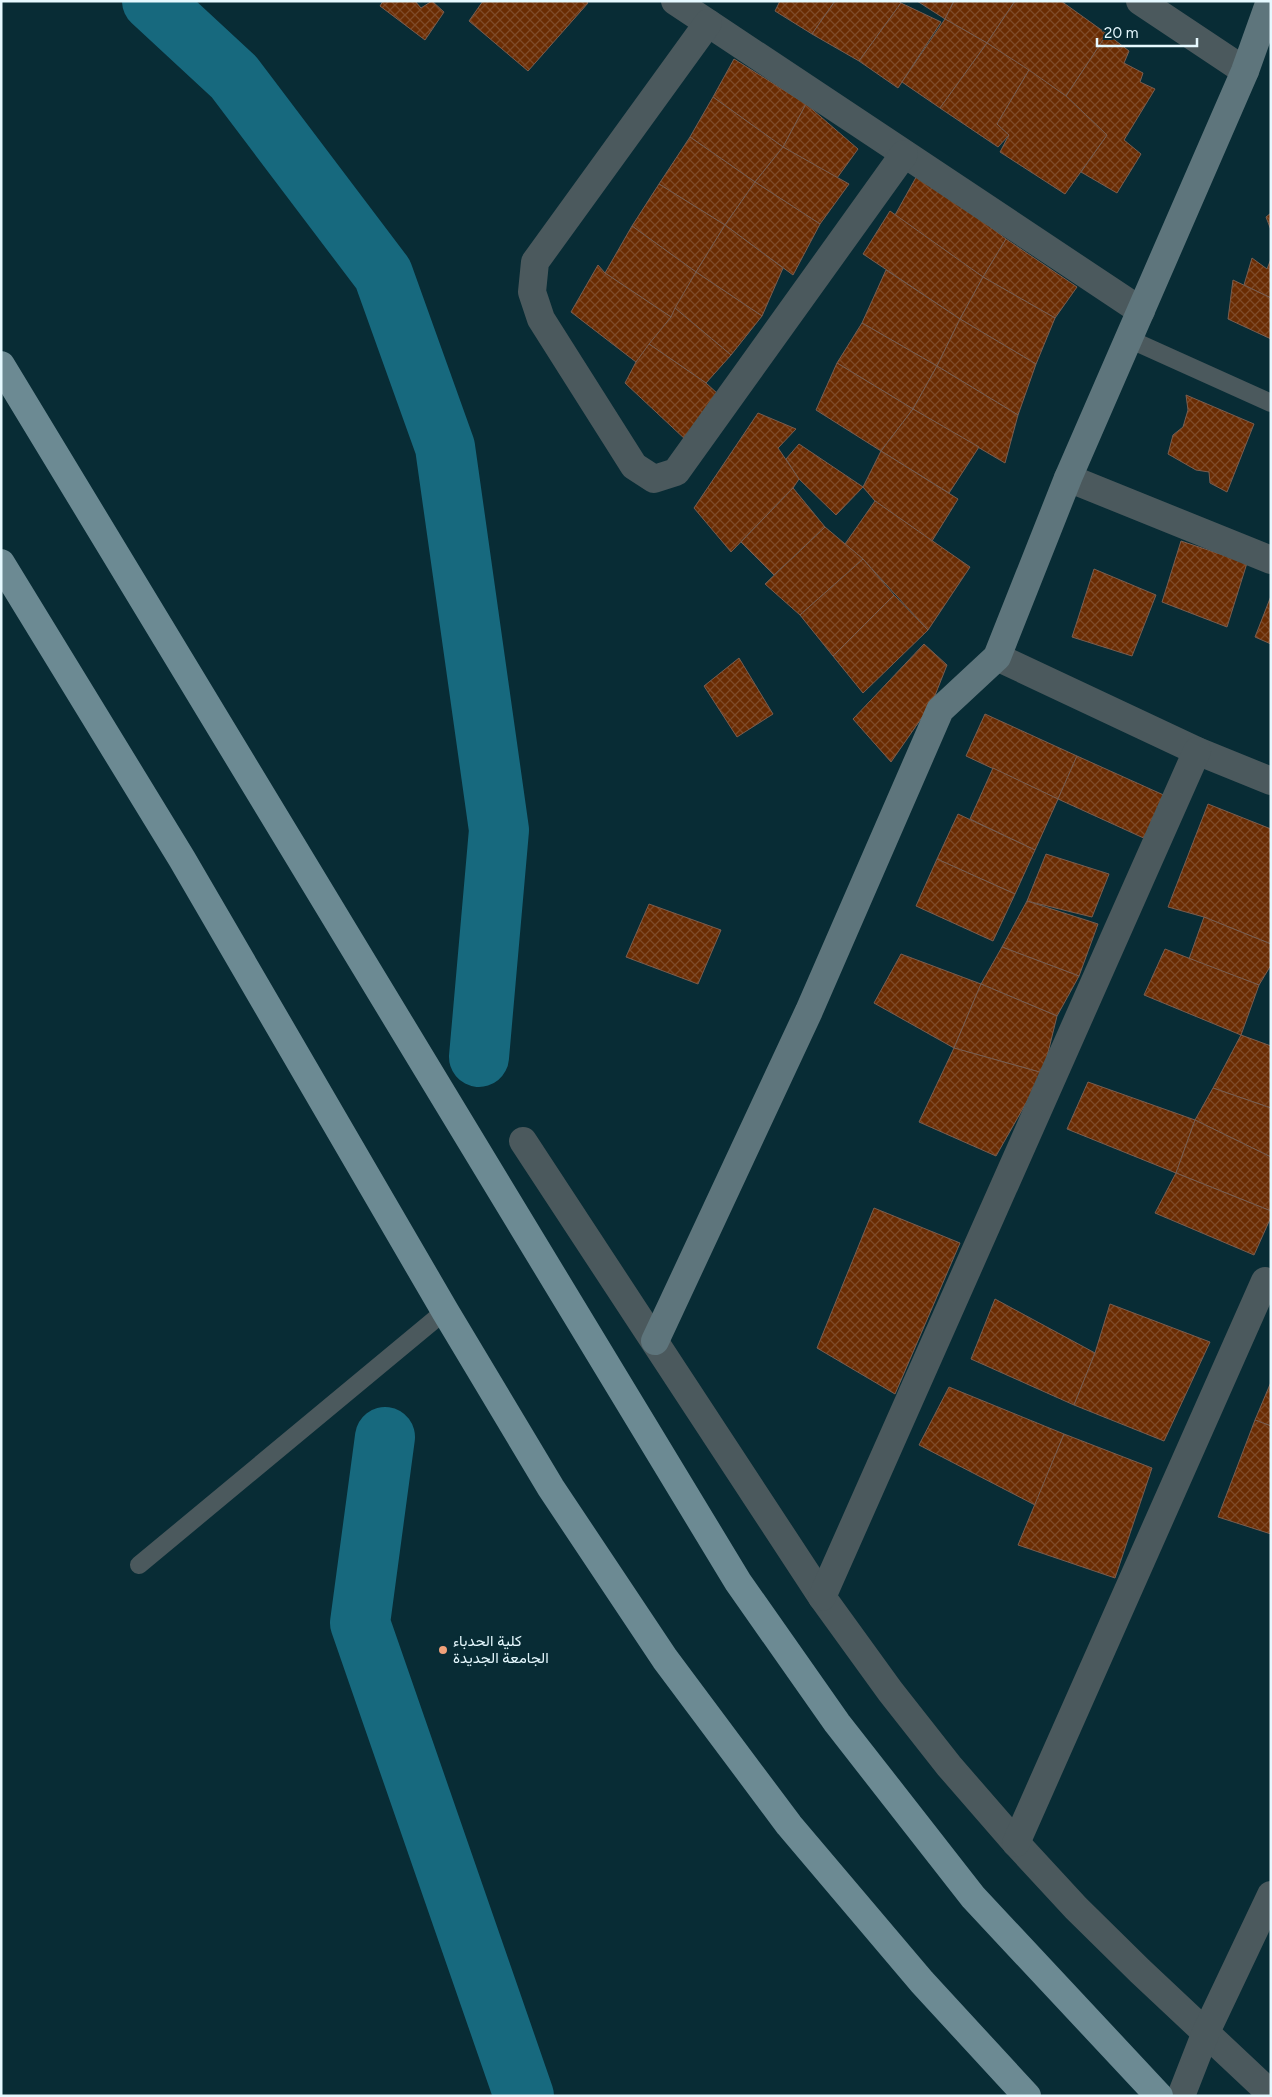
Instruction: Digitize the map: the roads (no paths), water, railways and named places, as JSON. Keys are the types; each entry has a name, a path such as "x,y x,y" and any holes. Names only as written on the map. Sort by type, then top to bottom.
{"main road":[{"path":"1,365 738,1582 837,1724 972,1897 1159,2096"},
{"path":"1,563 182,859 445,1311 551,1488 665,1659 789,1825 922,1982 1027,2096"}],"street":[{"path":"674,1 1141,311"},
{"path":"1140,1 1246,71"},
{"path":"655,1342 809,1011 940,710 997,657 1068,478 1246,71 1270,1"},
{"path":"708,23 536,262 532,292 541,320 634,466 654,479 676,472 904,154"},
{"path":"1068,478 1271,560"},
{"path":"997,657 1197,751 1271,781"},
{"path":"822,1596 1197,751"},
{"path":"523,1141 822,1596 896,1699 949,1766 1016,1843 1083,1915 1271,2094"},
{"path":"1016,1843 1269,1278"},
{"path":"1181,2096 1206,2032 1271,1895"}],"lane":[{"path":"1129,339 1271,403"},
{"path":"139,1565 445,1311"}],"waterway":[{"path":"152,1 234,77 383,274 445,447 499,830 479,1057"},
{"path":"385,1437 360,1623 524,2096"}],"place":[{"name":"كلية الحدباء الجامعة الجديدة","path":"443,1650"}]}
